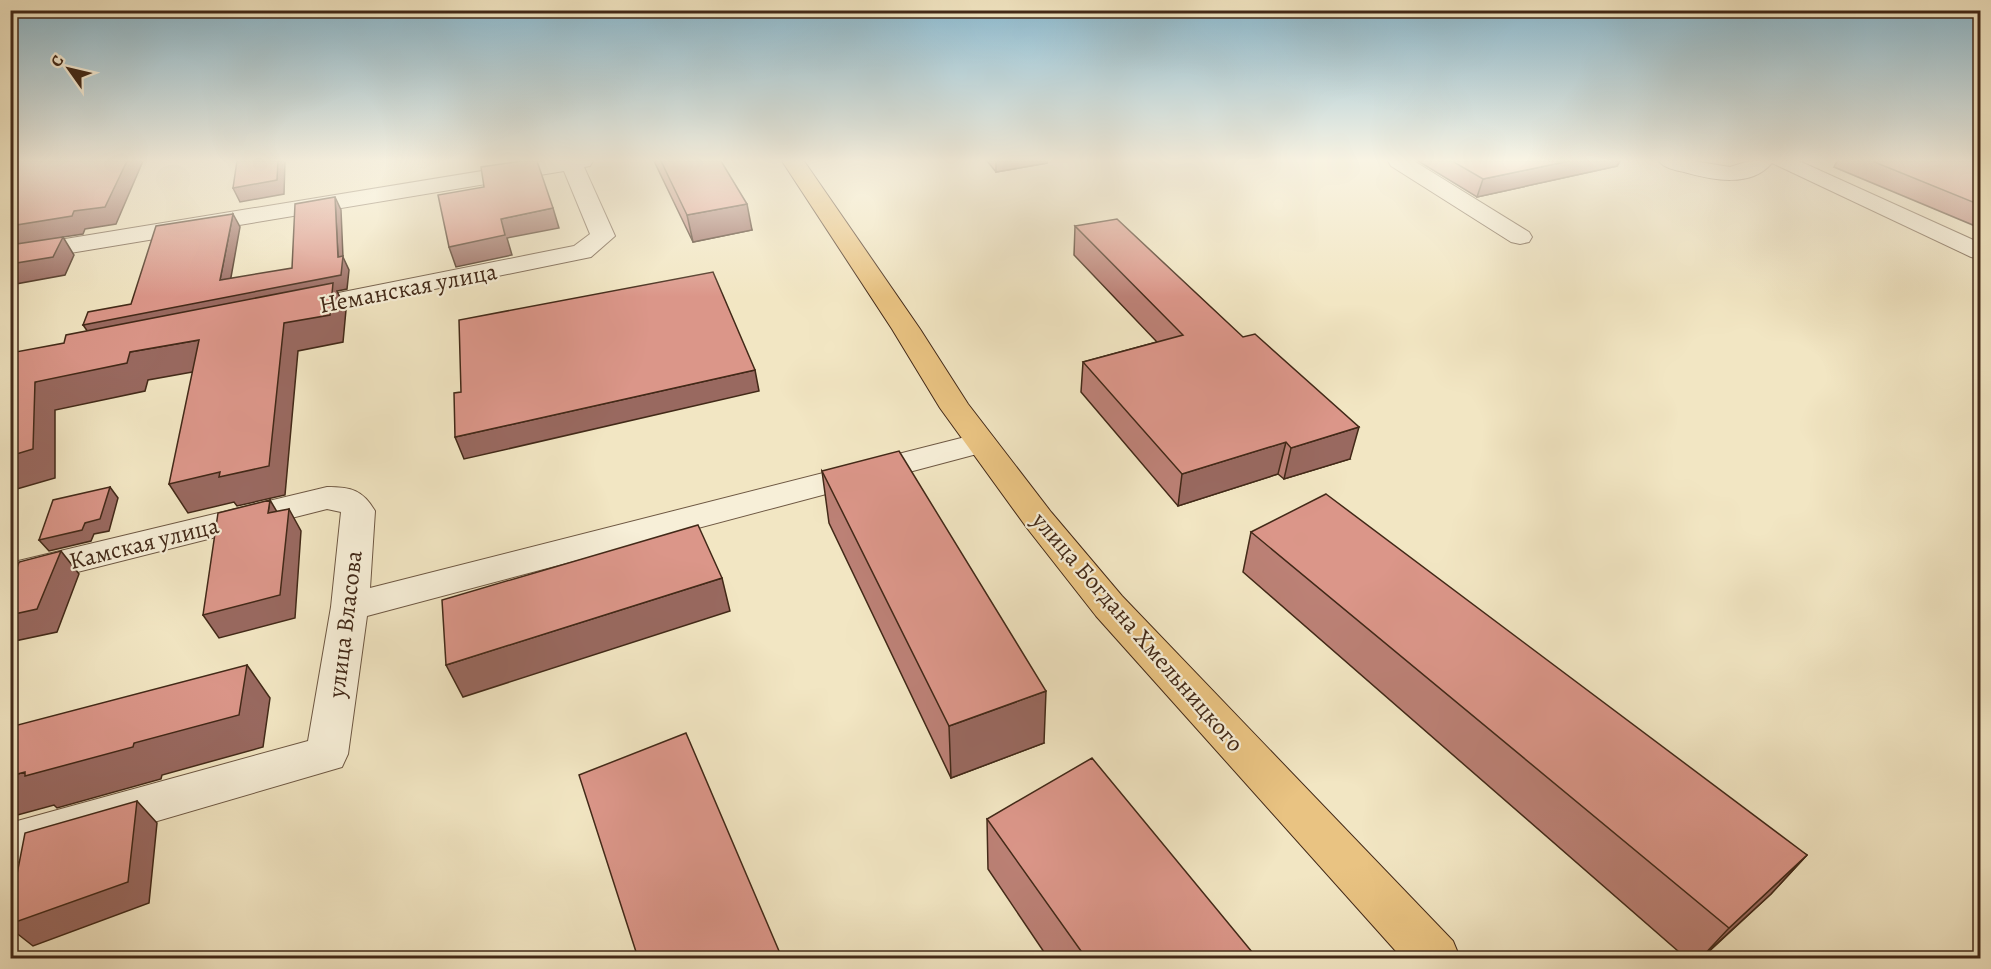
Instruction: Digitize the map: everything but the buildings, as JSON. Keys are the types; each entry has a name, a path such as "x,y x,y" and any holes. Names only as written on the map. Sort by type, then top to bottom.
{"main road":[{"name":"улица Богдана Хмельницкого","path":"823,206 906,329 955,408 1039,520 1109,606 1435,958"}],"street":[{"path":"10,256 306,206"},
{"name":"Неманская улица","path":"279,313 571,255 591,247 603,236 592,206"},
{"path":"1471,206 1520,237"},
{"path":"1880,206 1980,252"},
{"path":"350,608 981,443"},
{"name":"Камская улица","path":"10,576 327,498 348,499"},
{"name":"улица Власова","path":"10,844 327,754 350,608 357,511 355,504 348,499"}]}
